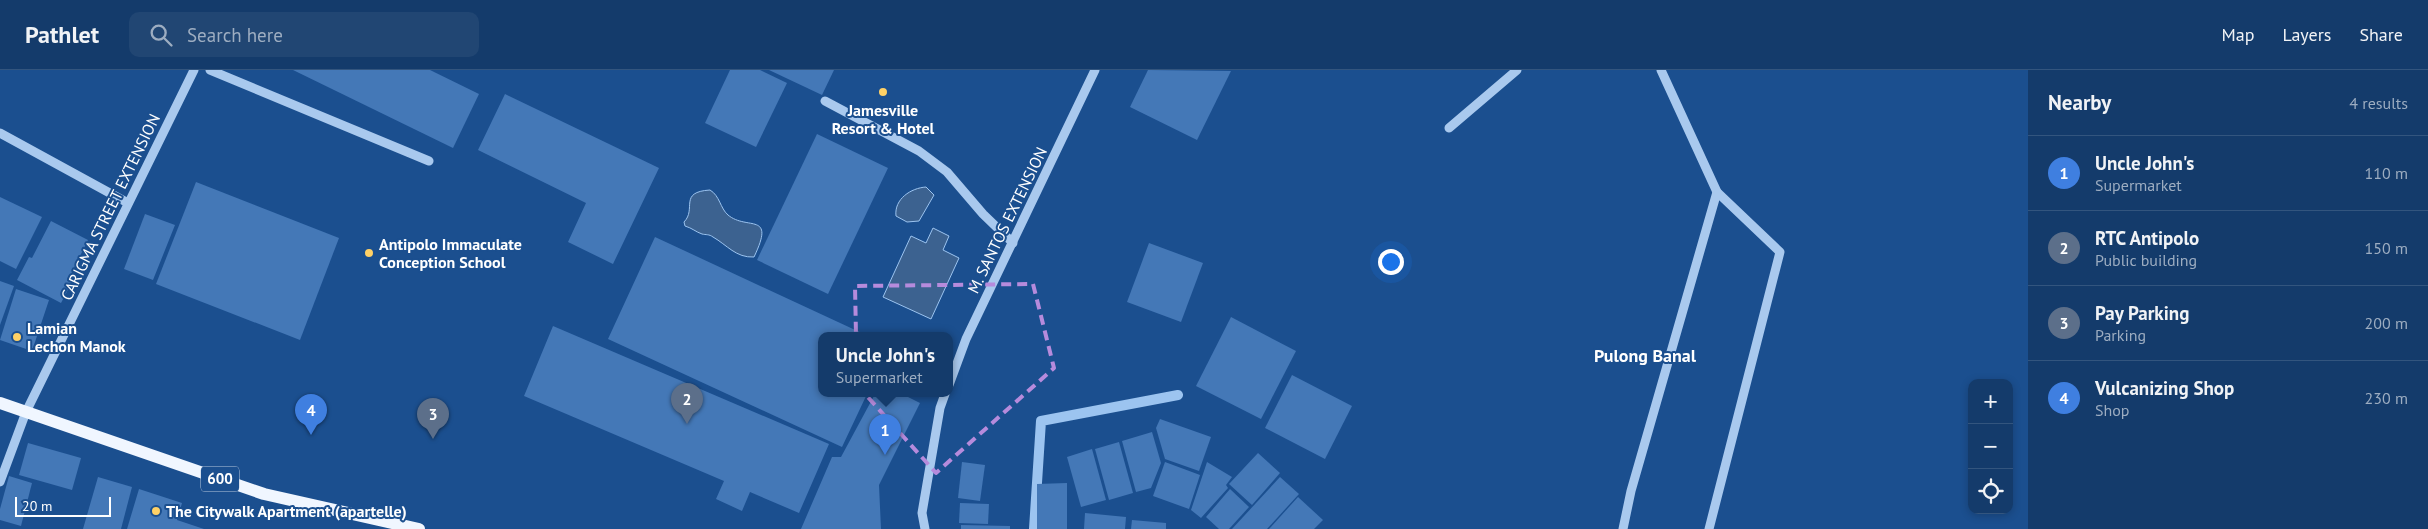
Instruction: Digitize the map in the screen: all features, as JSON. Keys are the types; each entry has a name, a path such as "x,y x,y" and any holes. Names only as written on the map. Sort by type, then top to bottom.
{"main road":[{"name":"600","path":"0,402 264,494 419,529"}],"street":[{"name":"CARIGMA STREET EXTENSION","path":"0,482 26,412 194,70"},
{"path":"210,70 429,161"},
{"name":"M. SANTOS EXTENSION","path":"953,374 966,339 1096,70"},
{"path":"1449,128 1517,70"},
{"path":"1661,70 1717,192 1780,252 1709,529"},
{"path":"826,101 919,151 947,172 983,214 1013,243"},
{"path":"0,132 128,203"},
{"path":"1623,529 1631,491 1717,192"},
{"path":"925,529 922,513 940,408 944,397"}],"highlighted area":[{"path":"1033,284 1054,368 936,473 857,385 855,286"}],"water":[{"path":"926,187 934,195 919,221 907,222 896,216 898,204 909,192"},
{"path":"710,190 716,195 728,215 735,220 756,225 760,228 762,233 760,243 754,257 737,253 712,236 702,234 685,226 684,222 688,217 691,198 700,191"},
{"path":"933,228 949,236 943,250 959,258 931,319 883,297 911,236 926,243"}],"building":[{"path":"293,70 430,70 479,94 453,148"},
{"path":"730,70 760,70 787,83 756,147 705,123"},
{"path":"769,70 834,70 822,95"},
{"path":"1148,70 1231,71 1197,140 1130,107"},
{"path":"505,94 659,168 613,264 568,242 586,203 478,150"},
{"path":"817,134 888,168 828,294 757,260"},
{"path":"196,182 339,238 300,340 156,284"},
{"path":"0,197 42,217 16,269 0,261"},
{"path":"145,214 175,225 153,280 124,269"},
{"path":"51,221 88,240 70,276 74,278 61,303 17,280 29,257 32,258"},
{"path":"655,237 860,332 818,332 818,397 866,397 842,447 608,339"},
{"path":"1149,243 1203,263 1181,322 1127,302"},
{"path":"0,281 14,286 0,325"},
{"path":"16,289 49,300 32,351 0,340"},
{"path":"1231,317 1296,351 1261,419 1196,386"},
{"path":"553,326 829,444 799,513 750,492 742,511 716,499 724,481 524,396"},
{"path":"1292,375 1352,406 1325,459 1265,428"},
{"path":"873,397 908,397 920,403 879,485 881,529 801,529 832,457 841,457"},
{"path":"1160,419 1211,437 1199,471 1165,459 1156,428"},
{"path":"1152,432 1161,463 1151,488 1136,492 1122,441"},
{"path":"1119,442 1133,493 1109,500 1095,449"},
{"path":"28,443 81,458 72,490 19,475"},
{"path":"1092,449 1106,500 1081,507 1067,457"},
{"path":"1258,453 1280,473 1252,505 1229,484"},
{"path":"962,462 985,465 980,501 958,498"},
{"path":"1165,462 1200,475 1189,509 1153,496"},
{"path":"1207,462 1232,477 1226,485 1228,488 1201,518 1191,510"},
{"path":"9,476 32,483 21,526 0,520 0,509"},
{"path":"98,477 132,487 121,529 83,529"},
{"path":"1280,477 1299,494 1267,529 1232,529"},
{"path":"1067,483 1067,529 1037,529 1037,484"},
{"name":"The Citywalk Apartment (apartelle)","path":"139,489 182,503 177,520 204,529 127,529"},
{"path":"1230,489 1249,507 1229,529 1219,529 1206,517"},
{"path":"1298,497 1323,520 1314,529 1269,529"},
{"path":"960,503 989,504 988,524 959,523"},
{"path":"1085,513 1126,517 1125,529 1084,529"},
{"path":"1132,520 1166,523 1166,529 1131,529"},
{"path":"961,525 1010,526 1010,529 961,529"}],"waterway":[{"path":"1034,529 1041,421 1178,395"}],"place":[{"name":"Jamesville Resort & Hotel","path":"883,92"},
{"name":"Antipolo Immaculate Conception School","path":"369,253"},
{"name":"Lamian Lechon Manok","path":"17,337"},
{"name":"RTC Antipolo","path":"687,424"},
{"name":"Vulcanizing Shop","path":"311,435"},
{"name":"Pay Parking","path":"433,439"},
{"name":"Uncle John's","path":"885,455"},
{"name":"The Citywalk Apartment (apartelle)","path":"156,511"}],"district":[{"name":"Pulong Banal","path":"1645,356"}]}
